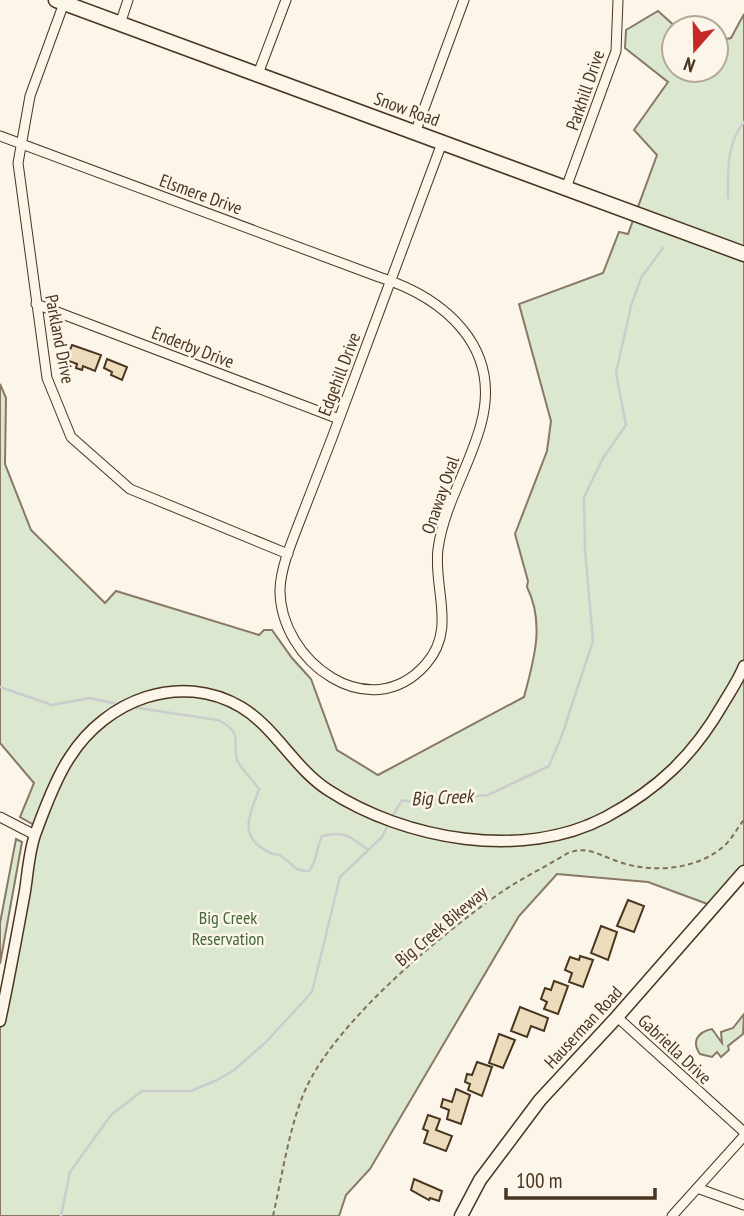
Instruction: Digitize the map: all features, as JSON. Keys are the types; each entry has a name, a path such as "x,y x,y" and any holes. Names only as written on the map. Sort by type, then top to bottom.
{"main road":[{"name":"Snow Road","path":"60,2 744,254"},
{"name":"Hauserman Road","path":"461,1216 480,1180 540,1100 744,872"}],"street":[{"path":"120,23 128,0"},
{"path":"258,74 286,0"},
{"path":"415,133 464,0"},
{"name":"Parkhill Drive","path":"566,188 616,51 618,0"},
{"name":"Parkland Drive","path":"60,2 30,96 18,163 47,378 71,437 130,489 288,554"},
{"name":"Elsmere Drive","path":"0,136 390,281"},
{"name":"Edgehill Drive","path":"285,619 280,589 288,554 442,143"},
{"name":"Onaway Oval","path":"285,619 303,651 326,674 352,688 364,690 388,689 401,685 425,665 441,637 444,615 437,568 439,548 444,523 482,422 484,381 470,340 450,314 426,296 390,281"},
{"name":"Enderby Drive","path":"36,304 339,419"},
{"path":"0,1021 4,975 35,835 69,757 108,715 133,701 183,691 220,697 241,707 269,729 304,770 326,789 368,812 412,829 448,836 524,841 593,824 636,801 673,772 701,739 744,666"},
{"path":"0,817 35,835"},
{"name":"Gabriella Drive","path":"617,1017 744,1134"},
{"path":"672,1216 744,1134"},
{"path":"697,1188 744,1205"}],"path":[{"name":"Big Creek Bikeway","path":"274,1216 301,1103 314,1074 347,1028 429,950 500,893 568,853 578,849 591,850 627,865 661,869 700,860 722,848 744,820"}],"green space":[{"name":"Big Creek Reservation","path":"658,11 661,14 660,76 625,48 626,30"},
{"name":"Big Creek Reservation","path":"744,14 744,872 713,906 648,882 557,874 519,916 370,1169 346,1195 339,1216 0,1216 0,991 4,993 34,825 20,817 34,783 0,743 0,384 6,398 5,464 31,530 105,603 116,591 259,635 264,630 272,630 311,679 337,750 378,775 524,697 537,628 536,614 515,534 547,451 551,421 519,304 603,273 619,232 628,234 657,155 634,130 667,84 730,84 730,38"},
{"path":"16,839 22,842 0,964 0,923"},
{"path":"744,1014 743,1034 728,1046 729,1050 721,1057 717,1052 712,1057 700,1054 696,1041 703,1032 712,1029 722,1043 721,1032 733,1028"}],"building":[{"path":"72,345 101,355 95,371 83,366 82,370 76,368 77,364 66,360"},
{"path":"107,359 127,367 122,380 104,368"},
{"path":"628,900 644,906 634,932 617,926"},
{"path":"601,926 617,932 608,960 591,953"},
{"path":"580,956 593,960 583,987 569,982 572,973 565,970 570,957 579,960"},
{"path":"554,981 568,986 558,1014 544,1009 547,1002 541,999 545,988 551,990"},
{"path":"520,1007 548,1018 544,1031 531,1026 527,1037 511,1031"},
{"path":"499,1034 515,1040 503,1068 489,1063"},
{"path":"477,1062 492,1067 482,1096 468,1090 470,1084 465,1082 467,1074 472,1075"},
{"path":"456,1089 470,1095 461,1124 447,1119 449,1110 441,1107 443,1099 452,1102"},
{"path":"428,1115 440,1119 436,1130 452,1136 446,1151 424,1143 428,1131 423,1129"},
{"path":"414,1179 442,1191 439,1201 429,1200 411,1190"}],"waterway":[{"name":"Big Creek","path":"728,198 731,149 744,122"},
{"name":"Big Creek","path":"392,817 402,800 411,802 488,795 549,766 593,641 585,549 584,497 603,458 626,425 616,373 631,306 641,278 663,248"},
{"path":"0,687 52,705 90,698 121,705"},
{"path":"131,707 218,720 232,730 235,734 238,762 259,789 248,825 249,833 260,847 281,856 303,871 309,871 314,863 322,836 342,834 368,850"},
{"name":"Big Creek","path":"61,1216 70,1172 111,1115 142,1091 191,1091 233,1071 266,1042 312,992 340,877 382,837 389,823"}]}
